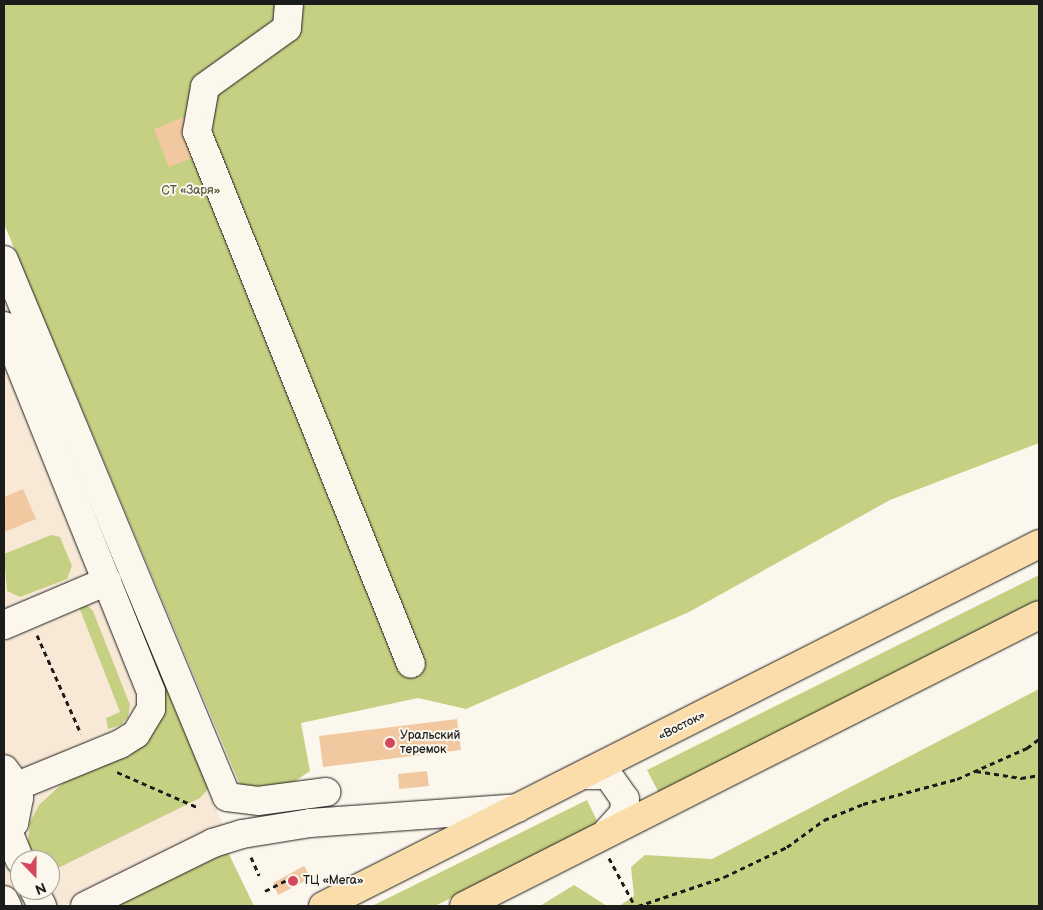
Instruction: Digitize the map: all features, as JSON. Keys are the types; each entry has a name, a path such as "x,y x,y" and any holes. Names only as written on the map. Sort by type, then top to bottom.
{"main road":[{"name":"«Восток»","path":"323,906 521,808 1039,544"},
{"path":"464,906 1039,616"}],"street":[{"path":"289,4 287,28 205,86 197,132 412,664"},
{"path":"4,260 227,797 258,801 326,792"},
{"path":"4,326 151,692 151,709 136,734 93,756 10,778 19,810 6,833 15,850"},
{"path":"12,621 107,581"},
{"path":"585,775 608,774 625,799 624,813 602,835"},
{"path":"85,906 213,843 242,834 310,823 521,808"},
{"path":"4,900 7,906"}],"path":[{"path":"12,621 34,628 93,756 106,766 196,807"},
{"path":"602,835 636,906 724,877 787,847 824,820 855,808 975,771 1027,748 1039,739"},
{"path":"975,771 1021,778 1039,775"},
{"path":"251,857 259,875"},
{"path":"265,891 294,876"}],"shaded area":[{"path":"4,294 223,825 64,906 4,906"}],"green space":[{"name":"СТ «Заря»","path":"4,4 1039,4 1039,443 890,500 689,612 466,709 418,698 301,723 310,771 251,811 4,224"},
{"path":"22,325 209,788 200,798 60,867 60,850 31,850 28,842 30,822 39,805 64,782 130,755 153,729"},
{"path":"51,535 60,537 72,566 67,579 20,597 7,591 4,554"},
{"path":"1039,575 1039,606 660,795 647,770"},
{"path":"84,602 93,611 130,705 128,717 121,725 108,729 106,718 120,712 79,607"},
{"path":"1039,689 1039,906 619,906 634,896 631,867 645,855 712,859"},
{"path":"587,800 599,825 435,906 372,906"},
{"path":"226,848 254,906 112,906"},
{"path":"574,885 607,906 540,906"}],"building":[{"path":"187,116 202,154 169,167 154,129"},
{"path":"23,489 36,519 4,532 4,497"},
{"name":"Уральский теремок","path":"457,719 461,750 323,767 319,736"},
{"path":"427,771 429,786 399,789 398,774"},
{"path":"304,866 311,878 278,895 273,883"}],"place":[{"name":"Уральский теремок","path":"390,743"},
{"name":"ТЦ «Мега»","path":"293,881"}]}
